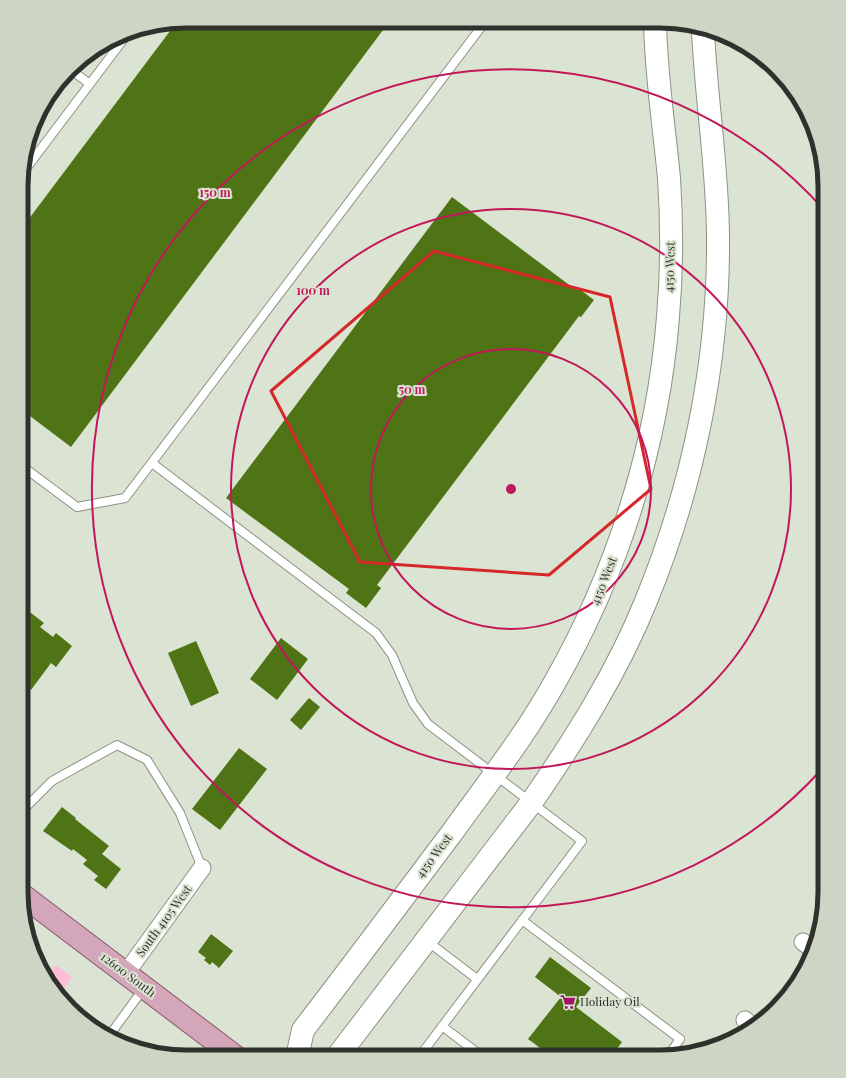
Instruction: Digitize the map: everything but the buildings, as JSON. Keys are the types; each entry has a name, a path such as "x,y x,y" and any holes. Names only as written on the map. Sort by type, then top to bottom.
{"main road":[{"name":"12600 South","path":"28,899 227,1050"}],"street":[{"name":"4150 West","path":"299,1050 303,1030 378,932 494,775 533,719 555,683 574,646 610,568 632,504 645,458 663,364 668,319 671,273 669,178 658,82 656,28"},
{"path":"342,1050 531,803 585,722 610,676 646,602 662,559 689,471 700,422 709,373 718,273 717,204 702,33"},
{"name":"South 4105 West","path":"126,973 202,868"}],"lane":[{"path":"28,470 77,507 125,498 480,28"},
{"path":"29,165 122,42"},
{"path":"75,73 90,84"},
{"path":"152,463 376,633 392,654 413,703 428,724 582,841 424,1050"},
{"path":"28,805 52,781 117,745 147,760 180,813 202,868"},
{"path":"522,920 680,1039 672,1050"},
{"path":"426,941 477,979"},
{"path":"111,1031 145,988"},
{"path":"442,1026 474,1050"}],"highlighted area":[{"path":"434,251 610,297 651,489 549,575 360,562 271,391"}],"shaded area":[{"path":"56,965 72,977 62,990 50,973"}],"place":[{"name":"Holiday Oil","path":"568,1002"}]}
